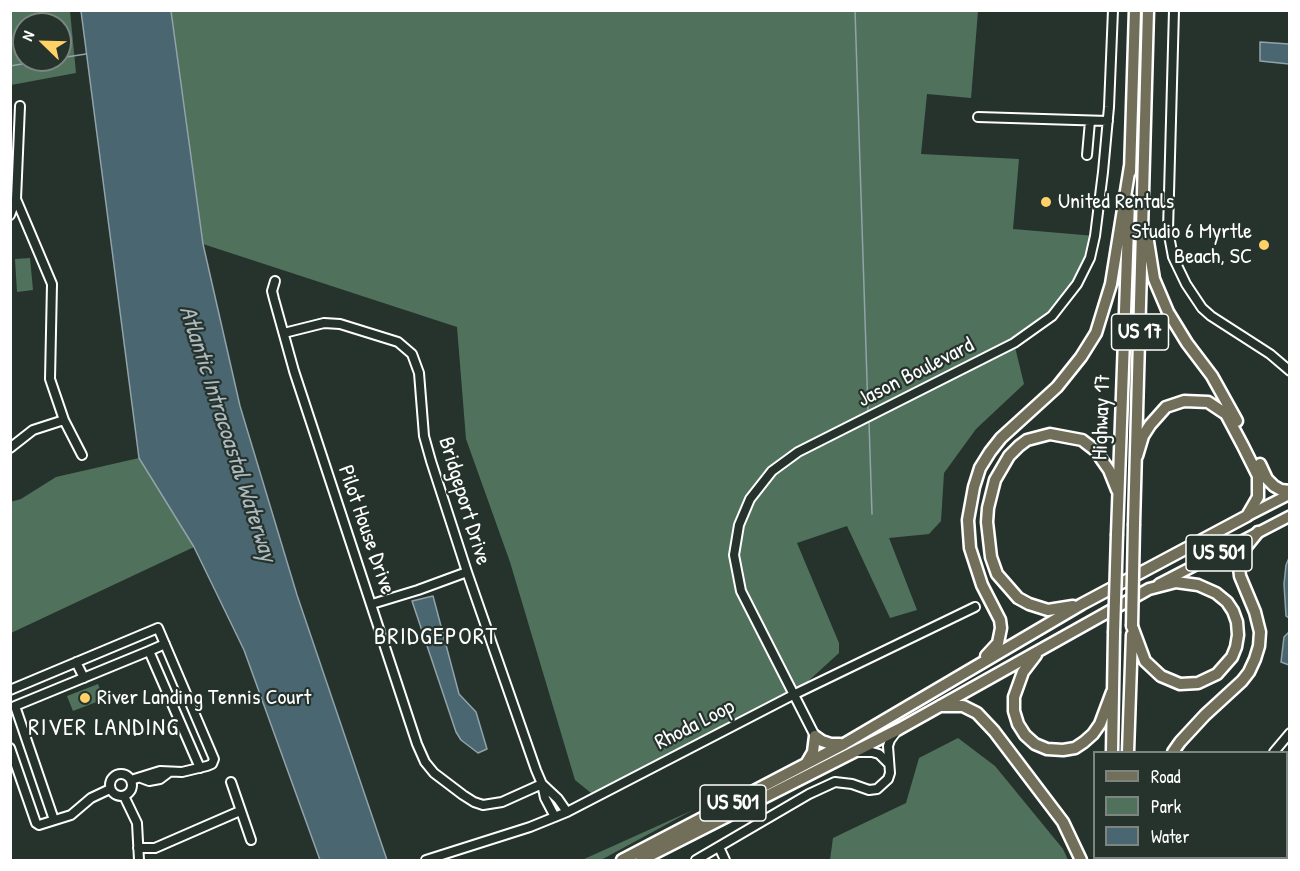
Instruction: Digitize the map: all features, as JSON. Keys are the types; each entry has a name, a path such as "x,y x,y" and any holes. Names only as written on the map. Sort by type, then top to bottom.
{"highway":[{"name":"Highway 17","path":"1112,751 1118,493 1135,10"},
{"name":"Highway 17","path":"1128,751 1148,10"},
{"path":"975,666 994,649 1001,635 1000,620 982,585 970,548 968,520 974,487 980,468 1001,438 1057,387 1081,357 1095,333 1111,284 1130,166"},
{"path":"1143,208 1154,279 1168,312 1186,343 1212,376 1267,479 1281,490 1290,492"},
{"path":"1137,456 1143,436 1166,406 1194,400 1208,402 1226,414 1258,476 1258,497 1246,516"},
{"path":"1082,604 1047,610 1029,604 1018,598 997,574 991,558 988,539 987,508 993,486 1005,462 1019,446 1027,440 1050,434 1082,440 1095,450 1109,470 1118,493"},
{"name":"US 501","path":"622,861 844,744 1082,604 1246,516"},
{"path":"1174,751 1205,715 1242,681 1255,659 1260,632 1239,567 1246,547 1258,532"},
{"path":"1132,626 1145,661 1161,676 1180,684 1198,683 1217,674 1225,666 1236,647 1237,622 1227,602 1216,593 1198,585 1176,582 1149,589"},
{"name":"US 501","path":"641,861 899,729 1149,589"},
{"path":"1043,648 1023,672 1014,697 1014,711 1018,724 1035,744 1047,750 1063,750 1075,748 1084,742 1100,724 1112,692"},
{"path":"939,706 963,706 978,713 1063,822 1081,861"},
{"path":"806,764 813,752 815,736 831,744 844,744"}],"main road":[{"name":"US 501","path":"1246,516 1290,492"},
{"name":"US 501","path":"1149,589 1290,516"}],"street":[{"name":"Jason Boulevard","path":"815,736 741,591 734,555 739,525 750,499 772,471 798,452 1014,343 1052,316 1077,284 1090,258 1098,215 1108,121 1113,10"},
{"path":"1174,10 1168,230 1173,257 1186,284 1202,308 1270,354 1290,371"},
{"path":"10,215 16,199 20,106"},
{"path":"978,117 1108,121"},
{"path":"1087,155 1090,121"},
{"path":"16,199 52,285 50,379 64,420 82,455"},
{"name":"Pilot House Drive","path":"275,281 272,291 294,371 417,744 425,762 434,773 463,795 483,805 501,802 542,783"},
{"name":"Bridgeport Drive","path":"284,333 324,323 340,324 398,342 412,354 419,373 426,445 467,572 542,783 545,798 555,817"},
{"path":"10,448 33,430 64,420"},
{"path":"372,604 467,572"},
{"name":"Rhoda Loop","path":"426,861 504,836 567,812 793,696 975,607"},
{"path":"10,690 158,628 214,759 212,764 200,768 168,773 160,771 132,780"},
{"path":"15,706 165,644"},
{"path":"149,651 200,768"},
{"path":"76,662 84,678"},
{"path":"10,696 54,820"},
{"path":"178,718 194,711"},
{"path":"696,861 809,794 835,782 844,782 869,790 877,789 888,779 890,740 899,729"},
{"path":"1276,751 1290,733"},
{"path":"10,748 36,823 39,825 71,815 91,798 110,789"},
{"path":"854,752 865,751 879,754 890,766"},
{"path":"110,789 111,780 118,773 124,773 132,780 132,789 124,796"},
{"path":"231,782 251,840"},
{"name":"Bridgeport Drive","path":"542,783 567,812"},
{"path":"110,789 115,794 124,796"},
{"path":"124,796 137,823 139,861"},
{"path":"138,848 154,848 240,811"},
{"path":"719,848 724,861"}],"green space":[{"path":"11,10 70,12 12,12 12,72 72,72 72,32 76,73 11,85"},
{"path":"171,11 978,11 971,98 927,94 921,154 1019,159 1013,229 1095,236 1090,258 1052,316 1014,343 1024,384 976,429 944,473 941,521 929,534 889,538 917,610 890,618 847,526 797,543 839,643 839,653 793,695 596,797 575,780 510,562 466,439 457,327 203,244"},
{"path":"30,258 33,290 17,292 15,259"},
{"path":"139,458 194,547 11,633 10,502 21,499 56,477"},
{"name":"River Landing Tennis Court","path":"98,684 104,699 73,711 67,696"},
{"path":"958,738 995,766 1063,849 1068,860 830,860 833,838 906,803 919,758"},
{"path":"693,810 601,860 582,860"}],"water":[{"name":"Atlantic Intracoastal Waterway","path":"81,11 171,11 203,244 240,406 297,595 387,860 320,860 244,650 194,547 139,458"},
{"path":"1260,42 1289,44 1289,64 1260,61"},
{"path":"1289,558 1290,618 1286,616 1284,584"},
{"path":"433,596 459,694 476,712 487,749 478,753 461,740 456,732 412,601"},
{"path":"1289,632 1289,665 1281,662 1284,637"}],"waterway":[{"path":"855,10 868,411"},
{"path":"72,56 86,54"},
{"path":"869,422 872,514"}],"place":[{"name":"United Rentals","path":"1046,202"},
{"name":"Studio 6 Myrtle Beach, SC","path":"1264,245"},
{"name":"River Landing Tennis Court","path":"85,698"}],"district":[{"name":"BRIDGEPORT","path":"436,638"},
{"name":"RIVER LANDING","path":"104,729"}]}
